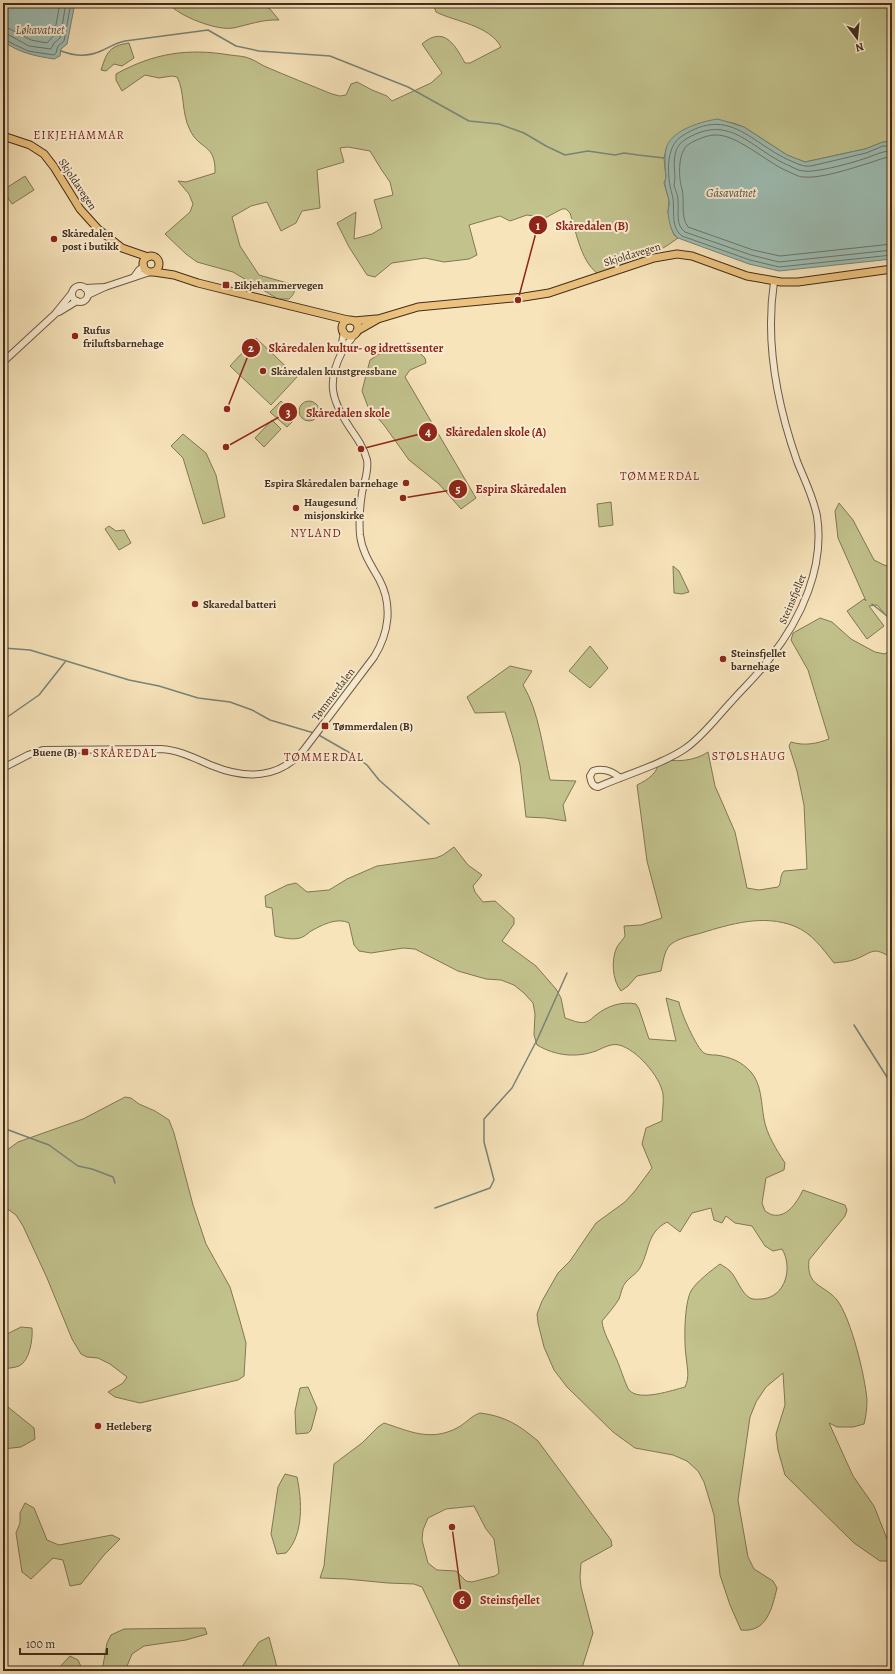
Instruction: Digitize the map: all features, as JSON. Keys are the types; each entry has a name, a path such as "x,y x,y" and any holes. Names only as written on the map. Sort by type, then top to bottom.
{"main road":[{"name":"Skjoldavegen","path":"3,136 30,145 44,154 88,219 104,235 130,252 139,262 144,265"},
{"name":"Skjoldavegen","path":"130,252 148,257"},
{"name":"Skjoldavegen","path":"152,272 174,275 198,283 325,315 351,320 378,319 418,307 538,295 559,290 669,254 692,256 747,276 774,282 798,282 892,269"},
{"path":"148,257 154,257 159,263 158,268 152,272 147,271 144,265 148,257"},
{"name":"Skjoldavegen","path":"159,263 174,275"},
{"name":"Skjoldavegen","path":"325,315 343,330"},
{"name":"Skjoldavegen","path":"356,333 378,319"},
{"path":"351,320 358,325 356,333 348,335 343,330 343,323 351,320"}],"street":[{"name":"Skjoldavegen","path":"134,277 144,265"},
{"name":"Skjoldavegen","path":"88,295 105,287 152,272"},
{"name":"Steinsfjellet","path":"620,778 679,752 697,739 770,659 791,629 808,592 813,577 818,545 817,516 813,499 790,441 776,385 771,334 771,306 774,282"},
{"path":"3,362 55,314 77,287 85,288 88,295 83,301 77,301 55,314"},
{"name":"Skjoldavegen","path":"85,288 105,287"},
{"path":"72,293 73,297 77,301"},
{"name":"Tømmerdalen","path":"3,768 28,755 43,750 161,749 173,750 234,773 257,775 282,768 295,760 303,752 374,657 383,640 388,624 385,595 380,581 364,552 360,536 361,501 367,473 366,459 361,445 339,410 334,394 334,374 342,350 343,330"},
{"name":"Tømmerdalen","path":"342,350 356,333"}],"green space":[{"path":"168,3 258,3 270,9 279,20 261,21 233,28 218,27 198,22 180,13"},
{"path":"433,3 892,3 892,142 883,142 865,149 805,162 787,155 744,127 722,121 667,146 664,158 666,178 664,183 669,200 668,212 671,227 674,235 678,238 650,255 601,276 594,271 584,256 570,213 566,209 562,209 545,218 527,215 510,221 500,216 469,225 477,255 469,259 444,262 425,258 392,263 375,277 367,275 349,247 337,223 356,212 354,239 372,234 382,228 374,200 393,195 390,182 370,151 348,147 340,148 344,162 317,170 320,208 302,211 296,223 281,231 267,202 251,206 232,217 240,246 259,275 298,286 289,299 278,299 233,272 197,262 186,254 165,234 190,212 193,204 189,194 178,181 186,182 215,173 213,156 210,151 198,141 190,130 185,117 181,89 177,77 172,76 159,78 145,75 122,91 116,80 116,74 144,61 172,54 185,52 215,53 249,58 264,66 340,96 346,95 351,84 357,82 387,96 392,101 431,83 442,73 422,44 430,39 437,36 448,40 453,44 465,63 470,63 501,47 489,34 480,29 436,12"},
{"path":"129,43 134,58 122,66 114,64 106,71 101,70 107,54 113,48"},
{"path":"25,176 34,190 12,204 3,190"},
{"name":"Skåredalen kunstgressbane","path":"256,338 297,377 271,405 230,366"},
{"path":"409,343 425,358 426,363 410,370 405,377 476,498 461,509 439,484 409,460 384,425 368,407 362,391 370,360 390,347"},
{"path":"281,401 297,417 287,427 270,412"},
{"path":"305,401 313,401 319,407 319,415 313,421 305,421 299,415 299,407"},
{"path":"272,420 281,429 264,447 255,438"},
{"path":"183,434 206,453 216,475 225,517 203,524 183,458 171,446"},
{"path":"611,502 613,525 599,527 597,504"},
{"path":"839,503 853,520 874,560 892,567 892,622 877,605 869,606 884,626 867,639 847,611 864,599 866,601 838,538 835,511"},
{"path":"109,526 116,531 124,530 131,543 119,550 105,529"},
{"path":"673,566 679,571 689,592 682,594 674,593"},
{"path":"820,618 832,622 851,639 875,652 885,654 892,648 892,958 880,952 873,951 853,960 834,963 811,937 794,926 782,922 771,921 747,922 724,926 677,941 670,945 666,950 661,971 637,976 621,991 614,975 613,963 617,947 625,936 624,926 641,925 662,918 647,861 637,785 646,780 655,772 659,763 659,758 678,761 691,759 708,752 715,786 735,832 747,888 759,890 778,887 784,871 807,869 804,805 797,771 789,746 791,742 810,744 829,739 808,670 791,640 793,633"},
{"path":"590,646 608,668 590,688 569,671"},
{"path":"510,666 532,671 523,685 537,719 550,780 576,781 563,805 566,821 526,817 520,765 505,712 475,713 467,697"},
{"path":"454,847 468,865 482,875 473,886 475,892 483,902 495,901 514,918 514,924 502,941 536,966 556,989 561,998 565,1018 578,1022 586,1022 610,1007 625,1003 636,1004 649,1039 676,1041 666,998 679,1002 689,1029 697,1045 704,1053 735,1060 751,1072 755,1077 759,1088 767,1131 785,1163 784,1170 766,1178 762,1203 765,1211 773,1215 783,1214 792,1207 803,1190 845,1205 847,1210 845,1216 809,1260 809,1269 813,1280 837,1300 842,1308 852,1333 866,1390 867,1400 864,1424 853,1427 837,1427 829,1423 853,1476 874,1506 891,1549 889,1561 880,1561 854,1543 785,1475 778,1450 776,1434 785,1405 783,1373 766,1387 756,1402 750,1417 738,1500 748,1557 754,1569 773,1581 777,1588 767,1618 757,1628 741,1630 730,1605 720,1575 714,1515 704,1482 698,1471 687,1461 673,1455 635,1448 613,1432 567,1387 554,1370 544,1347 538,1323 537,1314 542,1301 558,1273 570,1261 596,1223 625,1202 652,1168 642,1144 646,1128 662,1121 663,1094 657,1079 646,1064 633,1052 619,1045 610,1045 581,1055 559,1054 544,1049 537,1045 534,1035 535,1014 533,1003 514,985 501,980 486,979 458,971 415,949 403,948 371,953 359,951 354,945 349,923 344,921 335,921 325,924 297,939 275,936 272,908 266,907 265,896 287,885 296,883 307,892 329,890 347,879 377,866 436,858","holes":["711,1208 714,1220 722,1223 726,1216 735,1223 752,1226 765,1246 773,1251 782,1249 787,1264 787,1272 782,1287 777,1293 770,1297 762,1299 750,1298 744,1293 730,1271 720,1264 704,1276 691,1291 689,1297 685,1323 685,1350 688,1376 685,1387 648,1395 634,1393 627,1387 617,1359 605,1334 602,1321 619,1299 625,1284 640,1268 652,1236 661,1226 667,1222 680,1232 692,1213"]},
{"path":"125,1097 131,1098 169,1120 174,1133 193,1205 206,1244 230,1287 246,1343 244,1376 238,1380 140,1403 115,1397 108,1392 123,1383 127,1377 110,1364 98,1358 87,1357 81,1354 72,1339 47,1278 23,1226 16,1215 3,1206 3,1153 18,1142 83,1119"},
{"path":"21,1327 32,1328 30,1349 26,1359 19,1366 3,1369 3,1336"},
{"path":"308,1387 317,1408 311,1430 308,1433 296,1434 295,1411 300,1388"},
{"path":"3,1403 34,1428 35,1439 21,1447 3,1449"},
{"path":"477,1414 489,1414 511,1422 538,1441 611,1540 612,1546 581,1563 581,1587 593,1633 581,1671 462,1671 422,1587 414,1584 320,1578 324,1566 334,1464 362,1443 384,1423 411,1432 429,1435 447,1432 457,1428","holes":["474,1506 486,1529 494,1539 499,1573 495,1576 472,1582 466,1581 456,1571 437,1570 428,1563 422,1540 423,1530 428,1518 446,1509"]},
{"path":"285,1474 297,1477 300,1496 299,1527 292,1545 286,1553 277,1554 271,1534 278,1487"},
{"path":"25,1503 34,1508 47,1540 59,1545 112,1535 120,1539 104,1555 81,1584 70,1586 63,1560 53,1558 31,1579 22,1572 16,1533 20,1523 20,1513"},
{"path":"205,1628 207,1634 186,1640 144,1646 132,1654 125,1671 102,1671 107,1643 111,1635 124,1629"},
{"path":"269,1637 278,1671 239,1671 259,1642"},
{"path":"70,1656 78,1660 83,1671 56,1671"}],"water":[{"name":"Løkavatnet","path":"3,3 75,3 67,44 61,49 60,56 54,59 34,55 21,51 3,41"},
{"name":"Gåsavatnet","path":"718,119 744,127 787,155 805,162 865,149 883,142 892,142 892,259 779,271 749,264 678,238 672,230 668,213 669,202 665,183 665,156 667,146 675,135 689,127"}],"waterway":[{"path":"61,51 76,55 86,55 96,53 125,41 208,30 236,46 259,51 330,56 408,87 469,121 499,124 524,133 565,155 588,151 615,155 624,153 664,158"},
{"path":"872,604 892,620"},
{"path":"3,648 30,650 129,680 159,686 198,698 230,702 252,710 270,720 314,733"},
{"path":"3,720 39,695 65,662"},
{"path":"317,734 350,753 367,765 379,780 429,824"},
{"path":"435,1208 490,1188 494,1180 484,1142 484,1119 512,1088 538,1038 567,973"},
{"path":"854,1025 892,1085"},
{"path":"3,1128 49,1145 78,1166 92,1169 113,1177 115,1183"}],"place":[{"name":"Skåredalen post i butikk","path":"54,239"},
{"name":"Eikjehammervegen","path":"226,285"},
{"name":"Skåredalen (B)","path":"518,300"},
{"name":"Rufus friluftsbarnehage","path":"75,336"},
{"name":"Skåredalen kunstgressbane","path":"263,371"},
{"name":"Skåredalen kultur- og idrettssenter","path":"227,409"},
{"name":"Skåredalen skole","path":"226,447"},
{"name":"Skåredalen skole (A)","path":"361,449"},
{"name":"Espira Skåredalen barnehage","path":"406,483"},
{"name":"Espira Skåredalen","path":"403,498"},
{"name":"Haugesund misjonskirke","path":"296,508"},
{"name":"Skaredal batteri","path":"195,604"},
{"name":"Steinsfjellet barnehage","path":"723,659"},
{"name":"Tømmerdalen (B)","path":"325,726"},
{"name":"Buene (B)","path":"85,752"},
{"name":"Hetleberg","path":"98,1426"},
{"name":"Steinsfjellet","path":"452,1527"}],"district":[{"name":"EIKJEHAMMAR","path":"79,135"},
{"name":"TØMMERDAL","path":"660,476"},
{"name":"NYLAND","path":"316,533"},
{"name":"SKÅREDAL","path":"125,753"},
{"name":"STØLSHAUG","path":"749,756"},
{"name":"TØMMERDAL","path":"324,757"}]}
